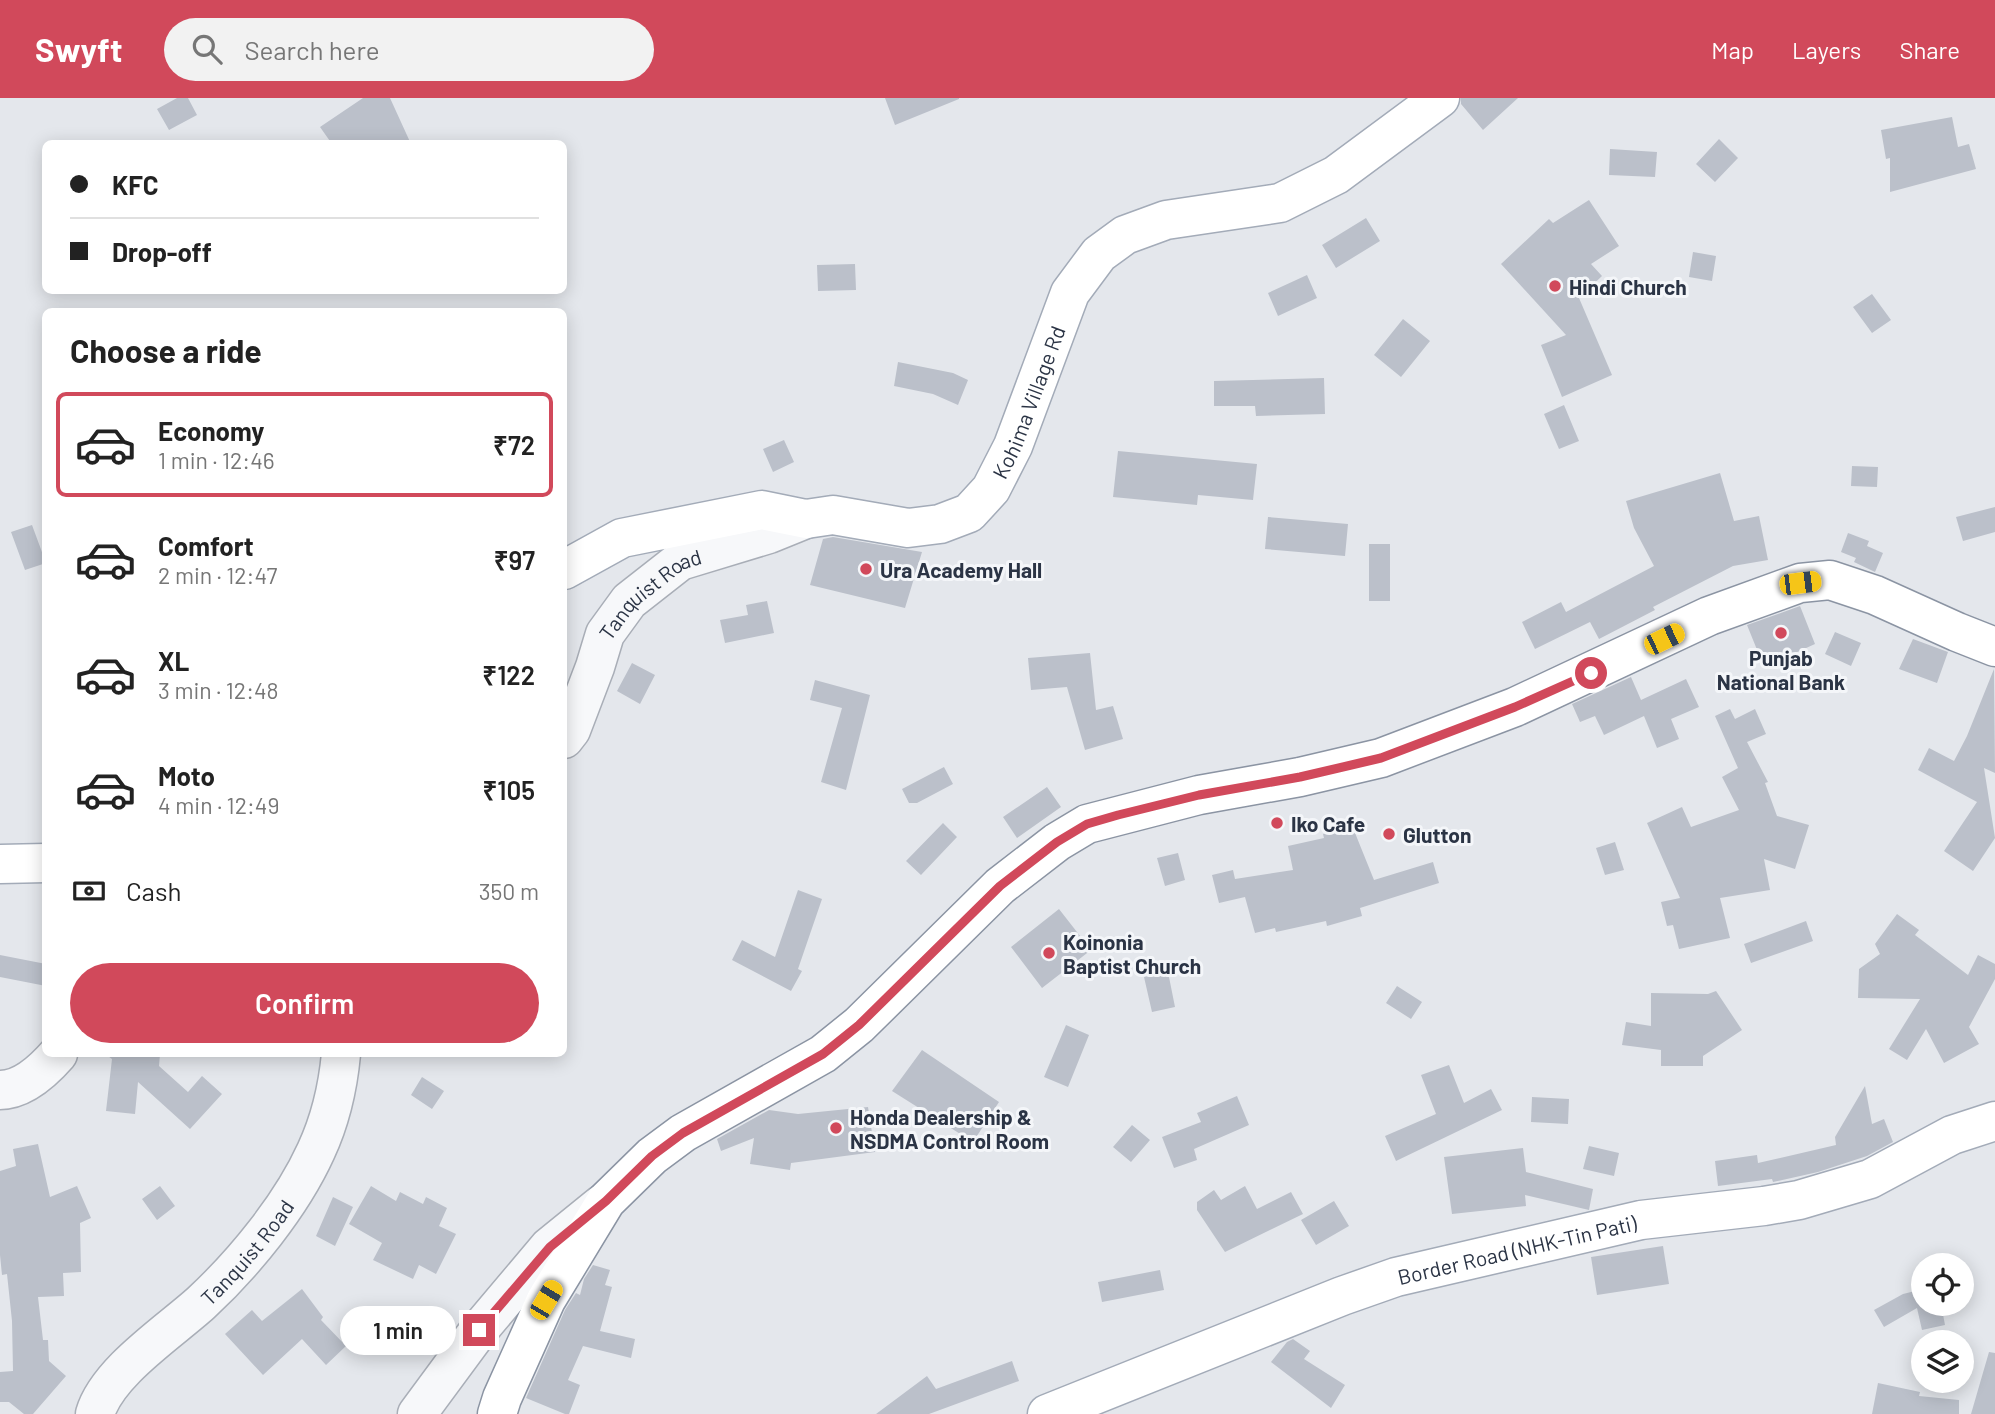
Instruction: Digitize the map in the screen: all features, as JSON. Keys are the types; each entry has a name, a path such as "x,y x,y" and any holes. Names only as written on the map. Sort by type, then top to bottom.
{"main road":[{"name":"Kohima Village Rd","path":"567,568 622,538 762,510 806,519 833,514 908,528 940,524 969,513 991,489 1013,446 1070,293 1099,254 1125,235 1166,220 1280,203 1336,175 1440,98"},
{"path":"497,1414 546,1300 606,1201 652,1156 683,1133 823,1054 859,1025 1000,886 1057,842 1087,824 1199,795 1300,777 1381,758 1515,707 1709,616 1800,583 1830,580 1875,595 1995,647"},
{"path":"0,864 42,863"},
{"name":"Border Road (NHK-Tin Pati)","path":"1047,1414 1396,1277 1641,1220 1799,1200 1870,1179 1952,1135 1995,1121"}],"street":[{"name":"Tanquist Road","path":"567,734 575,720 605,634 629,601 680,561 769,534 806,519"},
{"path":"0,1090 27,1082 55,1057"},
{"name":"Tanquist Road","path":"95,1414 98,1404 113,1383 150,1345 200,1304 245,1258 285,1204 317,1151 338,1085 341,1057"},
{"path":"417,1414 479,1330 550,1247 606,1201"}],"building":[{"path":"177,98 188,98 197,115 169,130 157,109"},
{"path":"363,98 390,98 409,140 329,140 320,127"},
{"path":"885,98 959,98 959,99 895,125"},
{"path":"1461,98 1518,98 1483,130 1461,104"},
{"path":"1952,117 1958,147 1969,144 1976,169 1890,192 1890,158 1886,159 1881,130"},
{"path":"1719,139 1738,158 1715,182 1696,164"},
{"path":"1610,149 1657,152 1655,177 1609,175"},
{"path":"1589,200 1619,246 1591,264 1602,276 1579,298 1612,375 1562,397 1541,345 1566,335 1501,264 1549,219 1553,223"},
{"path":"1366,218 1380,241 1336,268 1322,245"},
{"path":"1693,252 1716,256 1712,281 1689,277"},
{"path":"855,264 856,290 818,291 817,265"},
{"path":"1307,275 1317,298 1278,316 1268,293"},
{"path":"1872,294 1891,320 1872,333 1853,307"},
{"path":"1403,319 1430,341 1401,377 1374,355"},
{"path":"898,362 953,373 968,380 958,405 933,394 894,386"},
{"path":"1324,378 1325,414 1256,416 1255,406 1214,406 1214,381"},
{"path":"1564,405 1579,441 1559,449 1544,414"},
{"path":"784,440 794,462 773,472 763,449"},
{"path":"1118,451 1257,464 1253,500 1198,495 1197,505 1113,497"},
{"path":"1852,466 1878,467 1877,487 1851,486"},
{"path":"1720,473 1734,521 1759,516 1768,560 1733,566 1653,607 1655,610 1599,639 1590,622 1535,649 1522,622 1561,602 1566,612 1654,566 1634,528 1626,501"},
{"path":"1995,507 1995,532 1963,541 1956,517"},
{"path":"1268,517 1348,524 1345,556 1265,549"},
{"path":"32,525 42,552 42,564 25,570 11,532"},
{"path":"1848,533 1869,541 1867,546 1883,553 1875,572 1854,562 1856,558 1841,552"},
{"name":"Ura Academy Hall","path":"833,537 922,552 905,608 810,585 823,539"},
{"path":"1369,544 1390,544 1390,601 1369,601"},
{"path":"767,601 774,633 725,643 720,620 748,615 746,605"},
{"name":"Punjab National Bank","path":"1800,606 1815,644 1764,667 1747,625"},
{"path":"1835,632 1861,643 1851,666 1825,654"},
{"path":"1913,639 1948,652 1937,683 1899,669"},
{"path":"1090,653 1096,710 1113,706 1123,739 1085,750 1067,687 1031,690 1028,658"},
{"path":"632,663 655,675 640,704 617,691"},
{"path":"1994,669 1995,773 1984,768 1995,838 1973,871 1944,851 1977,802 1918,770 1929,748 1954,761"},
{"path":"1631,677 1641,700 1686,679 1699,707 1671,719 1679,739 1657,748 1644,716 1604,735 1595,716 1580,722 1572,704"},
{"path":"815,680 870,695 846,790 821,782 842,708 810,700"},
{"path":"1730,709 1735,719 1755,709 1766,734 1747,742 1768,782 1765,783 1777,816 1809,825 1795,869 1764,859 1770,890 1720,898 1730,938 1679,949 1673,925 1667,926 1661,902 1680,898 1647,823 1682,807 1691,827 1739,810 1722,777 1738,768 1715,716"},
{"path":"944,767 953,784 917,803 909,803 902,789"},
{"path":"1047,787 1061,807 1017,838 1003,817"},
{"path":"943,823 957,837 921,875 906,861"},
{"path":"1351,823 1374,880 1433,862 1439,883 1360,908 1362,916 1327,926 1326,921 1276,932 1275,928 1255,933 1245,897 1219,903 1212,875 1233,870 1235,879 1293,870 1288,846 1324,838 1323,834"},
{"path":"1615,842 1624,870 1605,875 1596,848"},
{"path":"1178,853 1185,880 1165,886 1157,858"},
{"path":"798,890 822,899 798,969 802,971 791,991 732,960 742,940 775,957"},
{"path":"1059,909 1091,950 1042,988 1011,947"},
{"path":"1897,914 1919,930 1915,935 1968,975 1978,955 1995,964 1995,979 1969,1027 1979,1044 1944,1063 1926,1029 1907,1060 1889,1049 1920,999 1858,998 1859,969 1880,954 1875,944"},
{"path":"1806,921 1813,941 1751,963 1744,944"},
{"path":"0,955 42,963 42,985 0,977"},
{"path":"1168,972 1175,1007 1152,1012 1144,977"},
{"path":"1397,986 1422,1002 1411,1019 1386,1003"},
{"path":"1716,991 1742,1030 1703,1056 1703,1066 1661,1066 1661,1050 1622,1045 1626,1022 1651,1026 1651,993 1708,994"},
{"path":"1066,1025 1089,1035 1068,1087 1044,1077"},
{"path":"922,1050 999,1102 973,1142 892,1091"},
{"path":"109,1057 160,1057 159,1066 188,1092 202,1076 222,1094 190,1129 138,1082 135,1114 106,1111 112,1059"},
{"path":"1449,1065 1464,1103 1491,1089 1502,1110 1396,1161 1385,1136 1436,1114 1421,1075"},
{"path":"422,1077 444,1091 432,1109 411,1095"},
{"path":"1865,1086 1872,1124 1884,1119 1893,1142 1867,1156 1818,1172 1773,1182 1772,1179 1718,1186 1715,1161 1757,1155 1758,1163 1836,1145 1835,1137"},
{"path":"1237,1096 1249,1125 1194,1149 1197,1160 1174,1168 1162,1137 1201,1122 1197,1113"},
{"path":"1532,1097 1569,1099 1568,1124 1531,1122"},
{"path":"868,1107 875,1152 791,1163 790,1170 750,1164 754,1138 721,1151 717,1139 769,1110 798,1114"},
{"path":"1132,1125 1150,1140 1131,1162 1113,1147"},
{"path":"38,1144 50,1197 77,1186 91,1218 80,1223 81,1272 63,1273 64,1296 38,1297 43,1340 48,1340 49,1361 66,1376 33,1414 24,1414 9,1402 0,1402 0,1372 13,1371 7,1274 2,1275 0,1255 0,1171 16,1166 13,1149"},
{"path":"1589,1146 1619,1153 1614,1176 1583,1169"},
{"path":"1523,1148 1526,1172 1593,1189 1589,1210 1525,1195 1526,1206 1452,1214 1444,1157"},
{"path":"160,1186 175,1206 157,1220 142,1199"},
{"path":"371,1186 396,1201 400,1192 423,1204 426,1197 447,1208 439,1226 456,1234 436,1274 419,1265 413,1279 373,1260 382,1243 349,1224"},
{"path":"1245,1186 1257,1209 1291,1192 1303,1214 1225,1252 1197,1210 1197,1202 1214,1190 1221,1200"},
{"path":"333,1197 353,1207 335,1246 316,1236"},
{"path":"1334,1201 1349,1226 1316,1245 1301,1220"},
{"path":"1663,1246 1669,1284 1597,1295 1591,1257"},
{"path":"593,1265 610,1270 605,1285 612,1287 600,1331 635,1339 631,1358 583,1346 568,1380 580,1385 569,1414 565,1414 526,1398 565,1310 576,1293 580,1295 584,1279"},
{"path":"1160,1270 1164,1290 1102,1302 1098,1282"},
{"path":"302,1289 323,1317 321,1320 346,1346 326,1365 302,1339 263,1375 225,1334 252,1310 262,1321"},
{"path":"1911,1292 1911,1311 1884,1327 1874,1310"},
{"path":"1919,1316 1943,1316 1945,1325 1922,1330"},
{"path":"1293,1339 1310,1351 1304,1359 1345,1385 1331,1408 1271,1362 1287,1342"},
{"path":"1989,1352 1995,1353 1995,1414 1971,1414"},
{"path":"1012,1361 1019,1381 929,1414 876,1414 927,1376 936,1389"},
{"path":"1878,1383 1911,1390 1911,1393 1920,1393 1919,1396 1959,1400 1959,1414 1872,1414"}],"place":[{"name":"Hindi Church","path":"1555,286"},
{"name":"Ura Academy Hall","path":"866,569"},
{"name":"Punjab National Bank","path":"1781,633"},
{"name":"Iko Cafe","path":"1277,823"},
{"name":"Glutton","path":"1389,834"},
{"name":"Koinonia Baptist Church","path":"1049,953"},
{"name":"Honda Dealership & NSDMA Control Room","path":"836,1128"}],"route":[{"path":"479,1330 550,1247 606,1201 652,1156 683,1133 823,1054 859,1025 1000,886 1057,842 1087,824 1199,795 1300,777 1381,758 1515,707 1591,673"}]}
